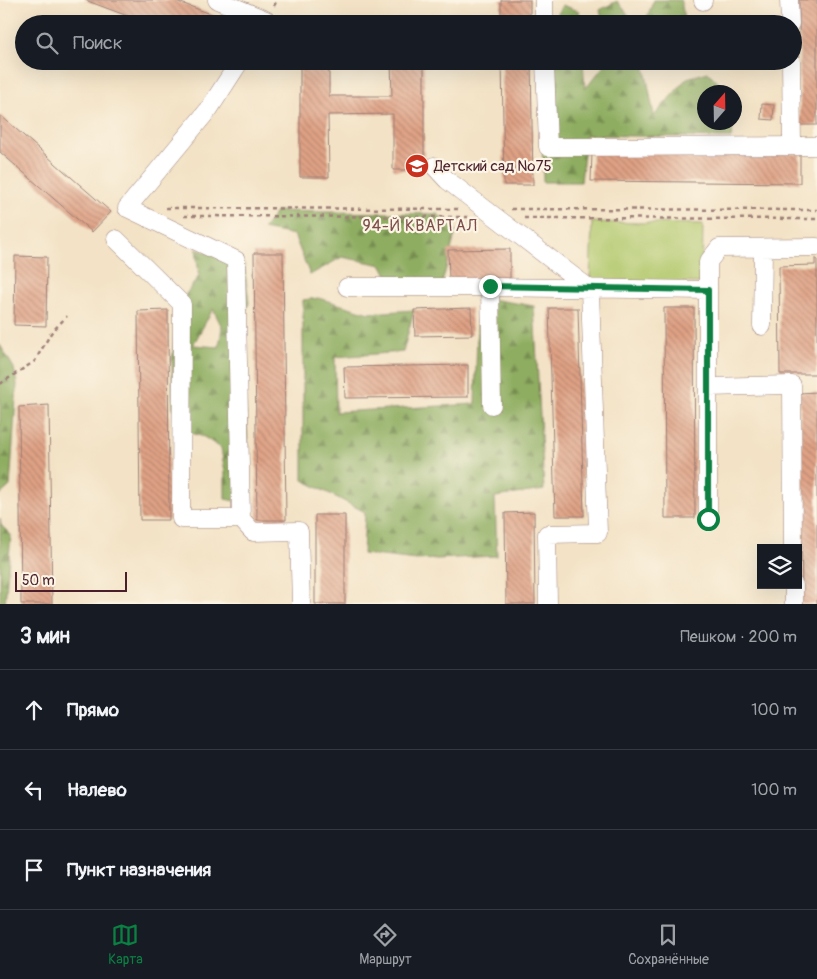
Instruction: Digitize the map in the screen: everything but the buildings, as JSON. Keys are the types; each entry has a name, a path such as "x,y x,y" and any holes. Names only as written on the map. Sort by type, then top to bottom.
{"lane":[{"path":"217,0 254,15"},
{"path":"544,0 544,15"},
{"path":"789,0 790,15"},
{"path":"234,70 209,109 127,208 236,260 240,519 253,532 299,531 301,604"},
{"path":"545,70 548,147 817,146"},
{"path":"790,70 792,146"},
{"path":"434,166 446,180 590,289"},
{"path":"116,239 182,304 181,519 240,519"},
{"path":"708,519 708,262 719,248 817,248"},
{"path":"762,326 763,248"},
{"path":"490,286 492,405"},
{"path":"347,287 490,286 708,290"},
{"path":"548,604 547,534 598,533 590,289"},
{"path":"708,387 792,385 793,544"},
{"path":"794,589 794,604"}],"path":[{"path":"0,384 35,361 50,333 67,316"}],"green space":[{"path":"654,0 681,0 684,15 648,15"},
{"path":"617,1 629,15 601,15 600,10"},
{"path":"562,5 579,11 579,15 557,15"},
{"path":"541,70 584,70 585,89 601,70 645,70 654,116 687,78 708,72 720,85 697,85 697,130 733,130 731,138 586,135 581,182 543,182"},
{"path":"277,211 438,214 456,231 441,287 393,287 382,265 342,257 310,275 294,235 263,229"},
{"path":"592,222 703,224 702,283 590,281"},
{"path":"196,249 244,264 249,303 239,327 249,456 248,495 239,502 225,499 225,473 221,448 204,437 185,431 173,407 172,360 179,304 199,276","holes":["213,309 222,327 219,347 193,345"]},
{"path":"478,297 534,306 544,490 495,497 497,556 417,560 363,554 365,512 303,480 303,300 318,298 369,313 414,310 403,352 335,357 336,412 475,404"},
{"path":"0,345 14,368 17,384 10,486 0,495"},
{"path":"0,518 1,525 11,535 5,604 0,604"}],"place":[{"name":"Детский сад №75","path":"417,166"}],"district":[{"name":"94-Й КВАРТАЛ","path":"420,225"}],"route":[{"path":"490,286 708,290 708,519"}]}
